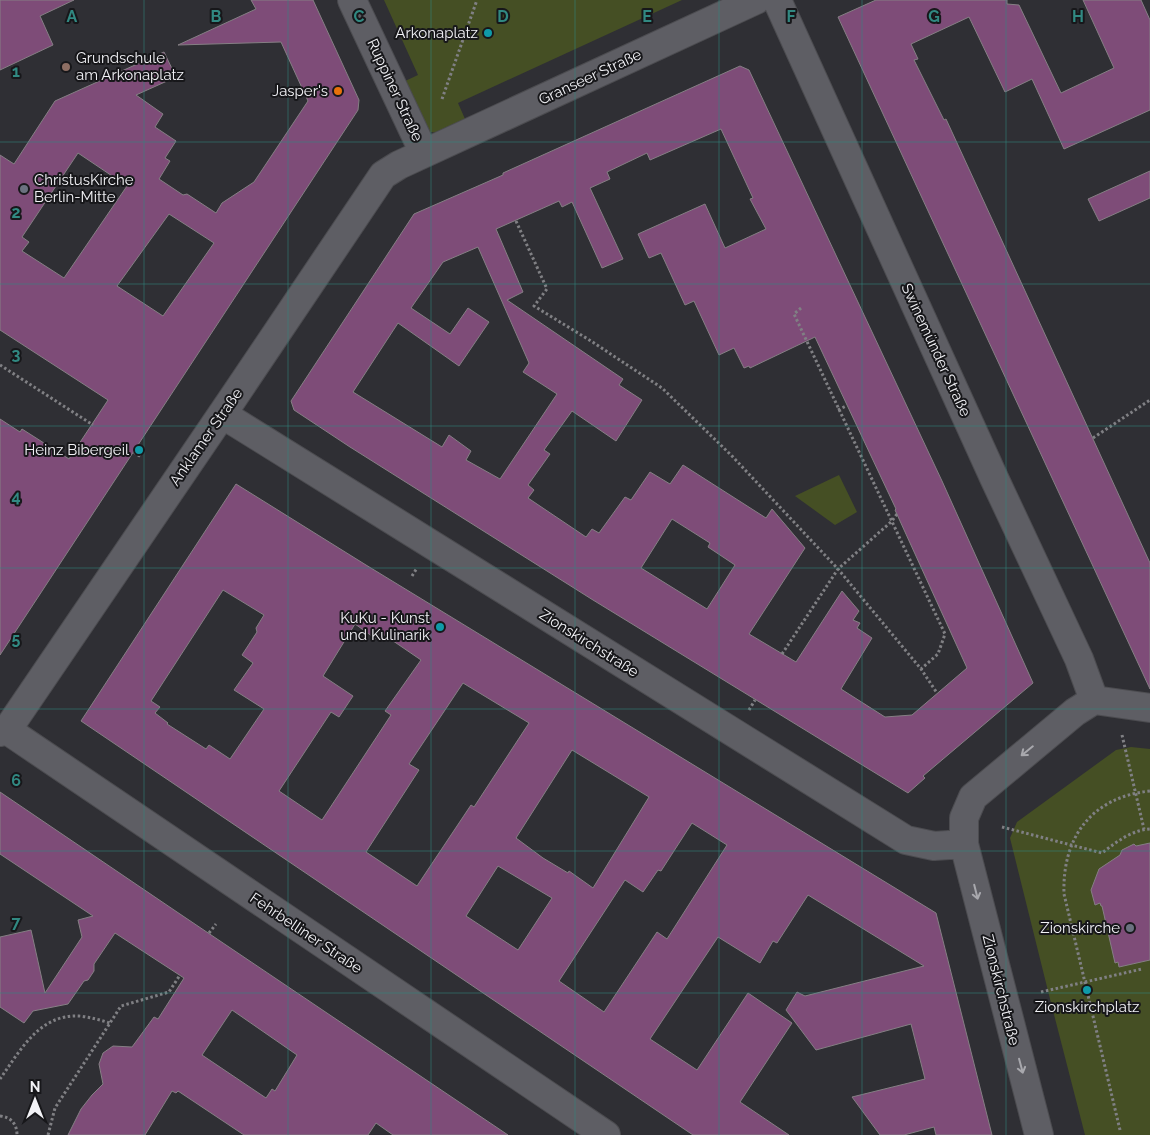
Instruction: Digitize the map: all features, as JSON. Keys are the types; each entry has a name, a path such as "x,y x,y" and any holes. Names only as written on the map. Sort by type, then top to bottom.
{"street":[{"name":"Ruppiner Straße","path":"352,0 424,154"},
{"name":"Granseer Straße","path":"424,154 756,0"},
{"name":"Swinemünder Straße","path":"777,0 995,480 1079,659 1094,700"},
{"name":"Anklamer Straße","path":"3,731 222,414 383,175 424,154"},
{"name":"Zionskirchstraße","path":"222,414 906,840 934,846 964,844"},
{"path":"1094,700 1150,708"},
{"name":"Zionskirchstraße","path":"1039,1135 964,844 964,818 973,797 1075,712 1094,700"},
{"name":"Fehrbelliner Straße","path":"3,731 606,1135"}],"path":[{"path":"442,99 477,0"},
{"path":"516,221 547,289 534,306 662,388 732,456 838,569 921,669 937,693"},
{"path":"801,308 794,314 945,634 938,654 921,669"},
{"path":"0,365 93,425"},
{"path":"1093,438 1150,400"},
{"path":"838,410 846,406"},
{"path":"134,452 141,457"},
{"path":"782,654 838,569 892,521 897,514"},
{"path":"1122,735 1134,793 1144,829"},
{"path":"1120,1130 1064,894 1063,873 1071,845 1089,818 1103,807 1121,797 1150,791"},
{"path":"1002,827 1102,853 1129,834 1150,829"},
{"path":"209,933 216,924"},
{"path":"1041,992 1142,969"},
{"path":"48,1135 55,1108 121,1006 169,992 180,975"},
{"path":"0,1079 29,1038 41,1027 52,1021 78,1016 110,1022"},
{"path":"0,1116 5,1117 14,1124 17,1135"}],"green space":[{"path":"384,0 682,0 458,103 465,119 463,123 443,133 429,132 403,82 418,75"},
{"path":"839,475 857,512 835,525 795,496"},
{"name":"Zionskirchplatz","path":"1131,747 1150,749 1150,1135 1085,1135 1010,838 1017,822 1116,750"}],"building":[{"path":"0,0 74,0 40,16 53,45 0,70"},
{"path":"251,0 313,0 359,100 358,110 0,655 0,419 20,432 22,429 69,459 108,400 0,330 0,155 14,164 55,101 164,52 176,77 136,95 163,114 155,127 176,141 165,158 170,161 159,179 216,213 222,203 254,182 308,101 281,42 178,45 256,9","holes":["78,153 127,186 64,278 22,251 29,242 22,237","169,214 214,243 163,316 117,286"]},
{"path":"876,0 1007,0 1007,4 1019,5 1061,93 1114,68 1083,0 1141,0 1150,20 1150,110 1064,149 1032,79 1005,92 969,17 911,44 918,59 914,60 944,120 946,119 1150,563 1150,689 838,17"},
{"path":"740,66 749,70 942,481 1033,683 923,776 925,778 908,793 593,600 294,410 291,401 414,214 503,175 503,173","holes":["721,129 753,198 750,199 766,229 725,248 705,204 638,234 649,258 661,253 685,305 694,301 719,355 734,348 744,368 749,366 750,368 815,337 896,509 967,668 912,715 885,717 841,689 872,638 857,628 860,623 853,620 859,611 842,591 796,662 749,634 805,548 772,509 766,518 683,465 670,484 650,472 631,500 625,497 599,533 592,529 586,537 528,498 534,490 528,485 550,454 544,450 572,411 616,441 642,400 619,385 623,379 507,300 523,292 496,229 559,201 562,207 572,202 602,268 623,259 590,188 610,179 607,172 647,153 650,160","478,247 529,363 523,372 557,394 500,479 466,460 471,451 449,435 442,447 353,392 398,323 459,366 489,322 468,308 450,334 411,308 443,262","672,519 710,543 708,547 735,565 707,609 641,568"]},
{"path":"1150,171 1150,198 1099,221 1088,199"},
{"path":"236,484 936,913 992,1135 936,1135 934,1127 904,1135 880,1135 852,1097 925,1079 911,1024 816,1050 786,1010 797,992 805,996 924,966 808,895 777,943 773,941 760,963 718,937 650,1039 697,1070 748,993 792,1023 740,1102 789,1135 693,1135 81,721","holes":["223,590 264,615 256,628 257,632 242,655 253,663 234,690 264,709 230,759 209,745 206,749 167,724 155,713 160,707 151,701","355,624 376,639 380,632 421,660 385,711 391,715 322,820 279,791 331,712 339,717 353,696 323,676","463,683 529,723 474,807 471,805 417,886 366,852 419,770 409,764","572,750 649,797 593,888 569,871 568,873 543,858 516,838","692,823 727,845 667,939 657,932 604,1012 559,981 625,880 643,892 658,870 661,871","498,866 552,898 518,950 466,916"]},
{"path":"0,792 508,1135 393,1135 376,1123 368,1135 244,1135 178,1091 176,1093 172,1091 145,1135 68,1135 81,1109 103,1084 99,1064 103,1053 113,1046 132,1047 154,1017 158,1019 184,978 115,933 94,964 94,971 88,980 84,981 68,1004 33,1011 24,1023 0,1007 0,937 31,930 45,993 82,937 78,920 93,916 0,854","holes":["232,1010 297,1055 275,1091 272,1089 266,1098 202,1055"]},
{"name":"Zionskirche","path":"1150,843 1150,960 1119,967 1118,962 1115,963 1102,906 1100,903 1095,905 1091,890 1099,869 1120,855 1122,850 1134,844 1136,846"}],"place":[{"name":"Arkonaplatz","path":"488,33"},
{"name":"Grundschule am Arkonaplatz","path":"66,67"},
{"name":"Jasper's","path":"338,91"},
{"name":"ChristusKirche Berlin-Mitte","path":"24,189"},
{"name":"Heinz Bibergeil","path":"139,450"},
{"name":"KuKu - Kunst und Kulinarik","path":"440,627"},
{"name":"Zionskirche","path":"1130,928"},
{"name":"Zionskirchplatz","path":"1087,990"}]}
